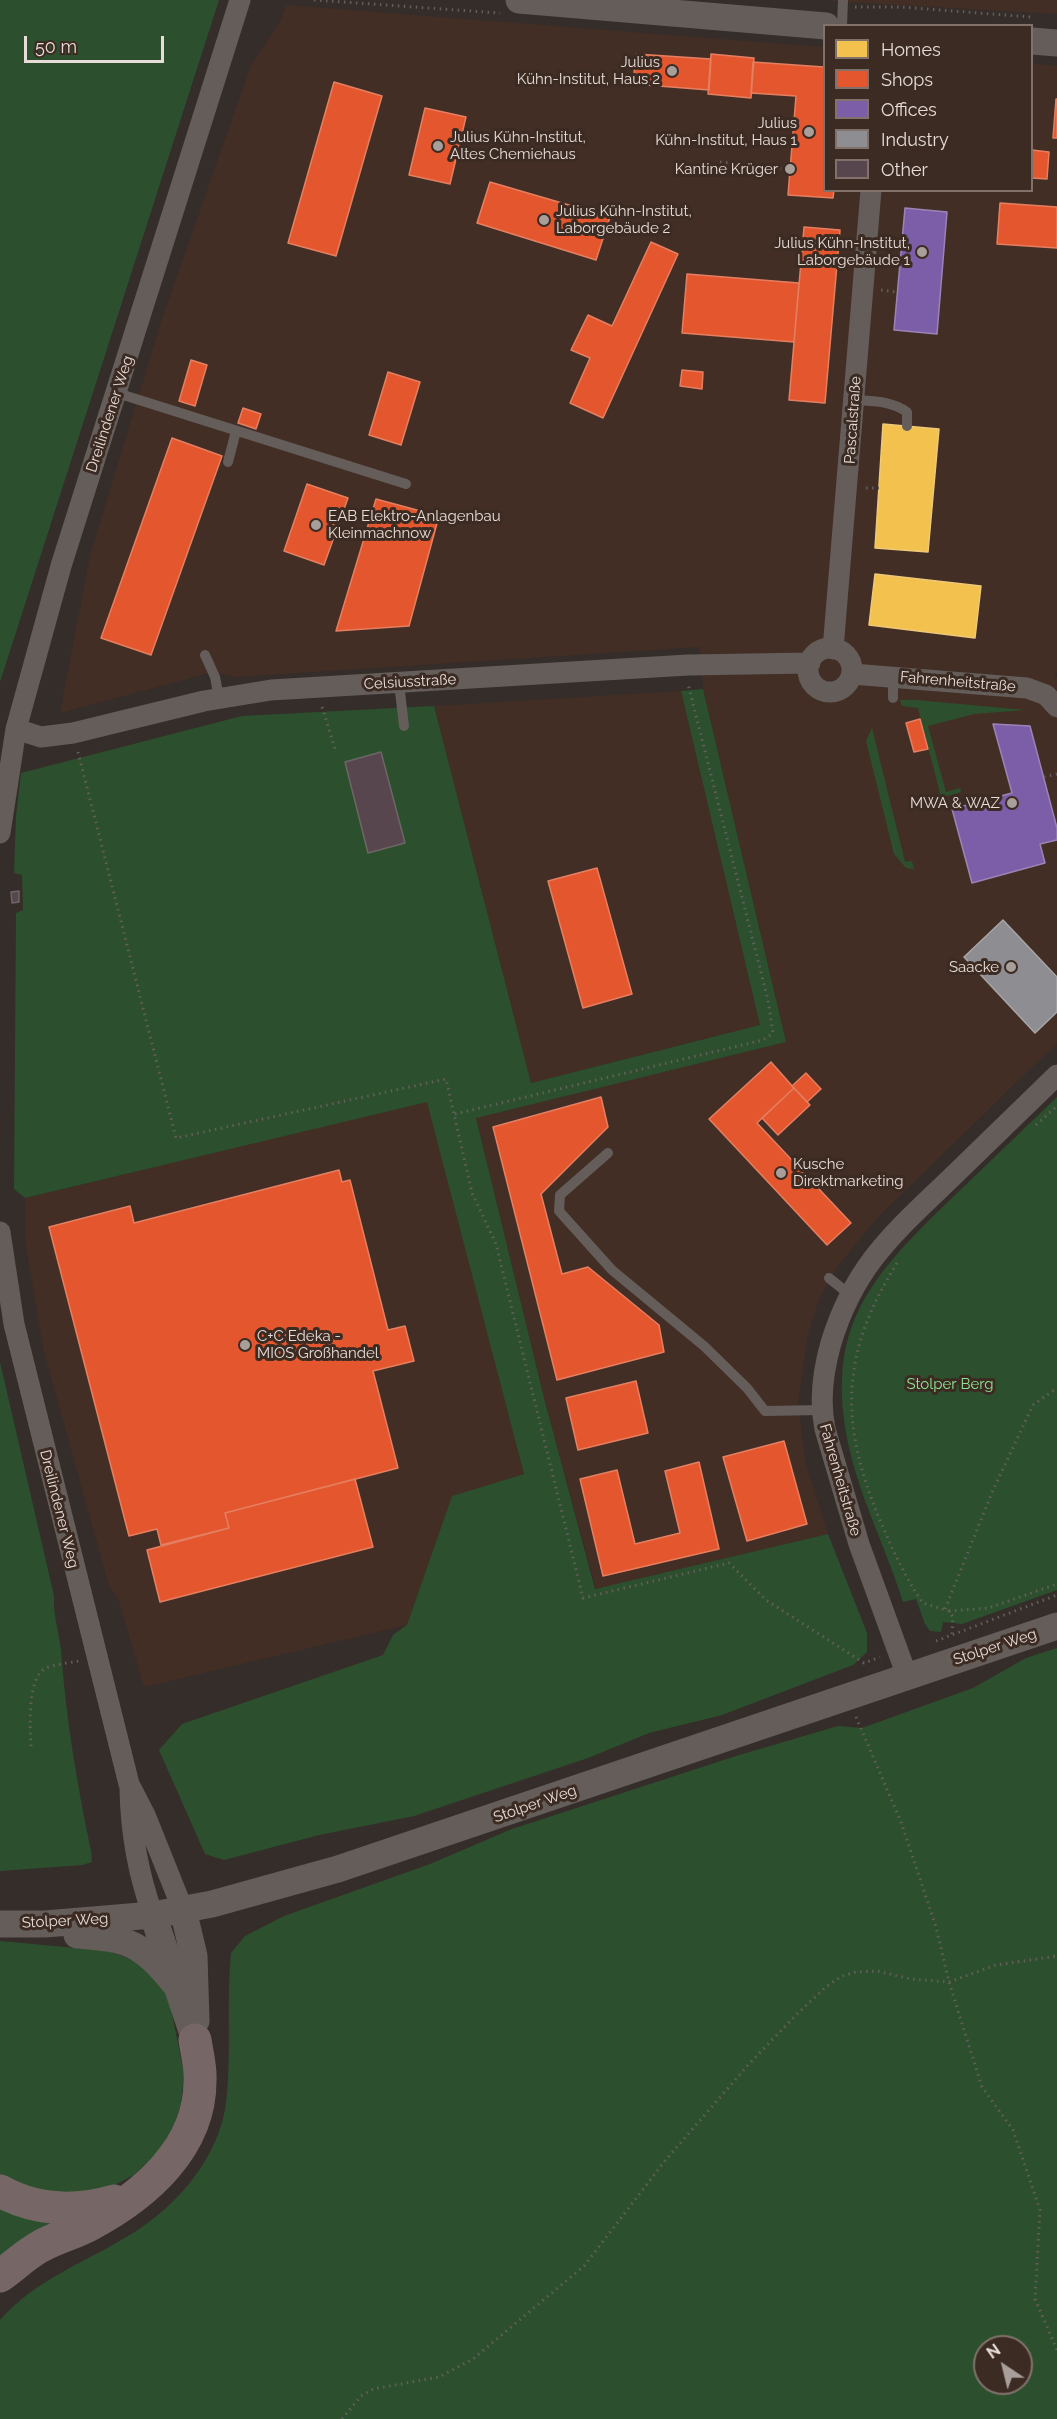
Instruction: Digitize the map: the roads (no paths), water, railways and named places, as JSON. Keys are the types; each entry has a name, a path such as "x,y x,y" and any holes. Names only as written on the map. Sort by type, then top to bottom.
{"highway":[{"path":"0,2276 40,2247 90,2224 142,2193 167,2167 184,2140 195,2111 200,2082 195,2040"},
{"path":"0,2192 16,2200 42,2207 89,2208 142,2193"}],"street":[{"name":"Dreilindener Weg","path":"0,833 16,729 60,566 117,393 240,0"},
{"path":"519,0 837,11"},
{"path":"1033,29 1057,43"},
{"name":"Pascalstraße","path":"834,649 872,192"},
{"path":"834,649 850,660 852,674 850,681 839,691 825,692 818,688 809,677 810,663 819,651 834,649"},
{"name":"Celsiusstraße","path":"16,729 41,737 73,733 219,698 319,687 687,665 810,663"},
{"name":"Fahrenheitstraße","path":"852,674 1027,688 1038,690 1057,708"},
{"name":"Fahrenheitstraße","path":"907,1676 858,1544 821,1410 823,1378 830,1349 849,1294 867,1265 905,1222 1057,1075"},
{"name":"Dreilindener Weg","path":"0,1232 14,1324 95,1657 129,1784 145,1815 183,1910"},
{"name":"Stolper Weg","path":"0,1924 45,1924 153,1916 212,1904 378,1857 1057,1626"},
{"name":"Dreilindener Weg","path":"129,1784 130,1818 138,1870 153,1916"},
{"path":"183,1910 194,1956 195,2040"},
{"path":"153,1916 195,2040"},
{"path":"45,1924 64,1934 119,1938 139,1947 175,1984"}],"lane":[{"path":"117,393 406,484"},
{"path":"855,400 892,403 907,412 908,426"},
{"path":"228,462 236,431"},
{"path":"206,655 215,676 219,698"},
{"path":"893,677 893,698"},
{"path":"399,683 404,726"},
{"path":"608,1154 560,1195 559,1211 612,1270 704,1346 747,1388 765,1411 821,1410"},
{"path":"829,1278 849,1294"}],"place":[{"name":"Julius Kühn-Institut, Haus 2","path":"672,71"},
{"name":"Julius Kühn-Institut, Haus 1","path":"809,132"},
{"name":"Julius Kühn-Institut, Altes Chemiehaus","path":"438,146"},
{"name":"Kantine Krüger","path":"790,169"},
{"name":"Julius Kühn-Institut, Laborgebäude 2","path":"544,220"},
{"name":"Julius Kühn-Institut, Laborgebäude 1","path":"922,252"},
{"name":"EAB Elektro-Anlagenbau Kleinmachnow","path":"316,525"},
{"name":"MWA & WAZ","path":"1012,803"},
{"name":"Saacke","path":"1011,967"},
{"name":"Kusche Direktmarketing","path":"781,1173"},
{"name":"C+C Edeka - MIOS Großhandel","path":"245,1345"}],"park label":[{"name":"Stolper Berg","path":"950,1384"}]}
